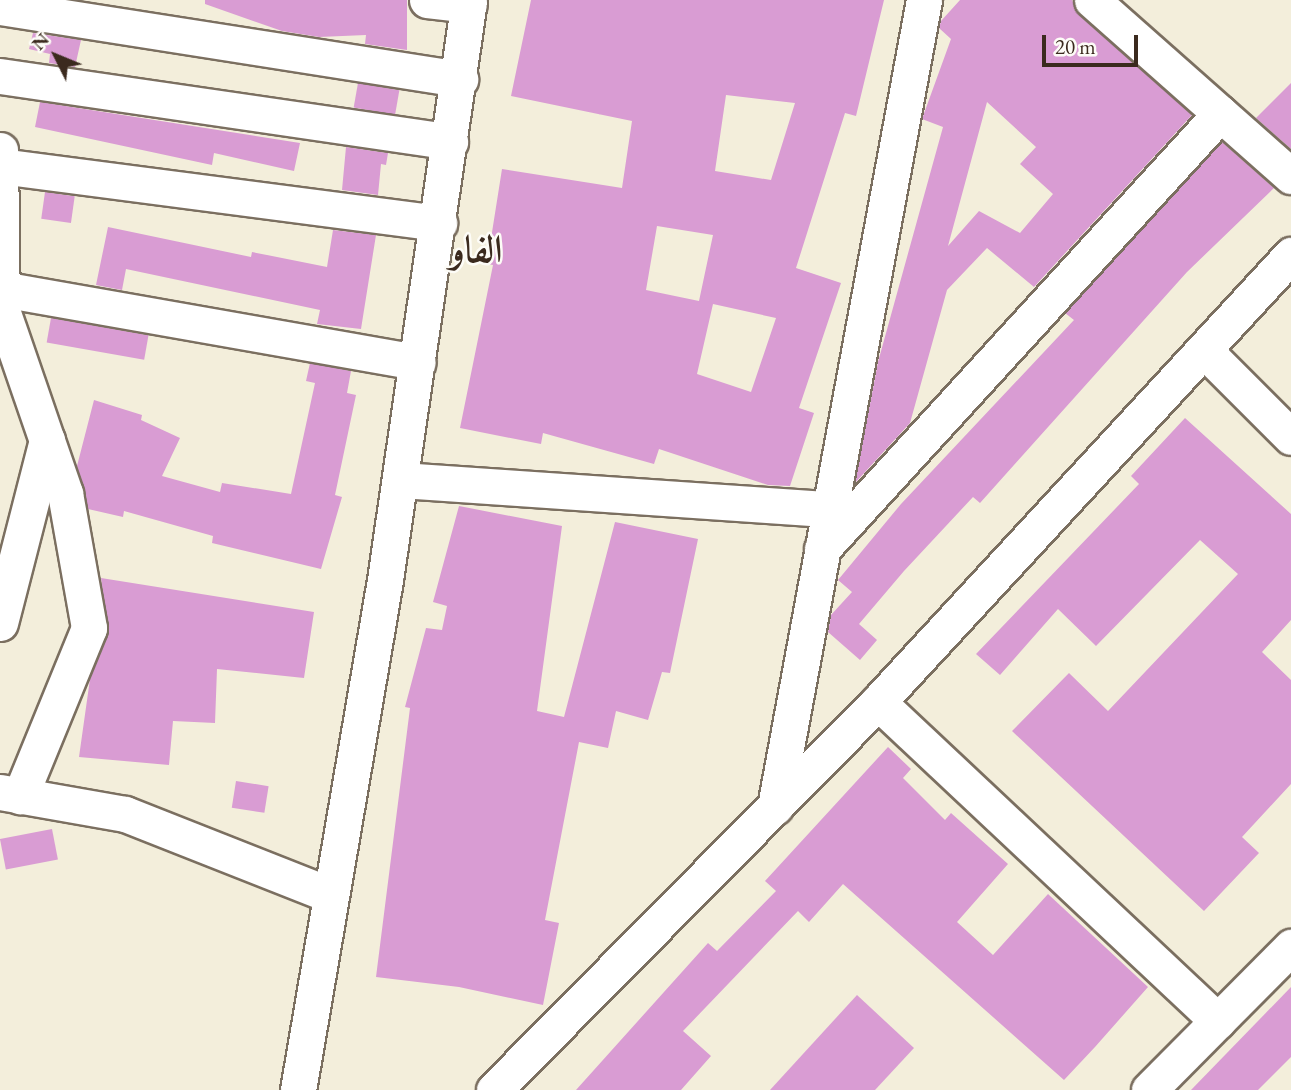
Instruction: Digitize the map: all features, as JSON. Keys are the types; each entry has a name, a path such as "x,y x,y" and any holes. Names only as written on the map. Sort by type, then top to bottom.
{"street":[{"path":"298,1090 400,480 469,3 427,0"},
{"path":"775,807 924,0"},
{"path":"1092,0 1291,176"},
{"path":"0,7 460,79"},
{"path":"0,76 450,142"},
{"path":"822,549 1220,114"},
{"path":"0,150 1,305 65,493 89,628 10,794 125,814 331,895"},
{"path":"0,166 439,223"},
{"path":"495,1090 878,702 1291,255"},
{"path":"1,305 418,362"},
{"path":"1203,350 1291,437"},
{"path":"0,623 47,440"},
{"path":"400,480 830,509"},
{"path":"878,702 1218,1021"},
{"path":"1149,1090 1291,947"}],"building":[{"path":"205,0 407,0 407,50 365,44 366,35 319,37 282,31 205,4"},
{"path":"531,0 884,0 856,116 845,113 796,268 841,283 799,408 814,413 790,486 768,485 659,449 654,464 543,433 541,444 460,428 493,265 487,264 502,169 622,188 632,121 511,96","holes":["726,95 795,103 771,180 715,171","657,226 713,235 699,301 646,290","713,304 776,318 751,392 697,374"]},
{"path":"960,0 1072,0 1079,15 1192,115 1034,287 987,248 947,290 910,423 855,483 878,362 943,127 922,119 951,39 939,28 941,21","holes":["987,102 1036,147 1020,164 1053,194 1020,233 979,211 948,246"]},
{"path":"33,33 81,40 75,67 49,63 50,54 29,49"},
{"path":"358,83 399,90 395,115 354,108"},
{"path":"1291,83 1291,149 1256,118"},
{"path":"40,102 300,143 294,171 214,153 212,165 35,127"},
{"path":"1222,142 1274,188 1187,272 980,503 973,497 904,571 859,624 877,640 860,660 828,632 831,615 852,592 838,580 901,504 1074,320 1065,313"},
{"path":"346,147 388,153 386,165 381,164 378,195 342,190"},
{"path":"45,192 75,196 71,223 41,219"},
{"path":"108,227 251,257 252,252 327,267 333,230 376,235 361,329 317,324 320,310 126,269 122,290 96,285"},
{"path":"51,318 148,335 144,360 47,343"},
{"path":"310,363 351,371 347,393 356,395 335,495 342,497 321,569 212,543 213,536 124,511 123,517 88,509 77,466 94,400 142,415 141,420 180,438 162,476 220,492 222,483 291,494 315,383 306,381"},
{"path":"1185,418 1291,514 1291,620 1262,652 1291,680 1291,784 1242,837 1259,853 1204,911 1012,731 1069,673 1108,711 1238,574 1200,540 1096,646 1058,609 1000,675 976,654 1139,484 1131,476"},
{"path":"459,506 562,526 537,711 564,717 615,522 698,539 670,673 662,672 648,720 616,711 608,748 579,742 545,920 559,923 543,1005 459,987 376,977 410,708 405,707 426,628 442,630 447,606 433,602"},
{"path":"101,578 314,612 304,678 217,669 215,723 173,721 169,765 79,757 90,679 108,635"},
{"path":"888,747 911,769 903,778 945,820 951,813 1008,864 957,922 993,955 1048,894 1148,987 1095,1047 1064,1080 843,884 809,922 798,911 683,1031 711,1056 681,1090 576,1090 708,943 717,951 776,891 765,881"},
{"path":"236,781 269,786 264,813 232,808"},
{"path":"52,829 58,859 6,870 0,839"},
{"path":"1291,987 1291,1057 1258,1090 1191,1090"},
{"path":"857,995 914,1048 875,1090 770,1090"}],"district":[{"name":"الفاو","path":"476,249"}]}
